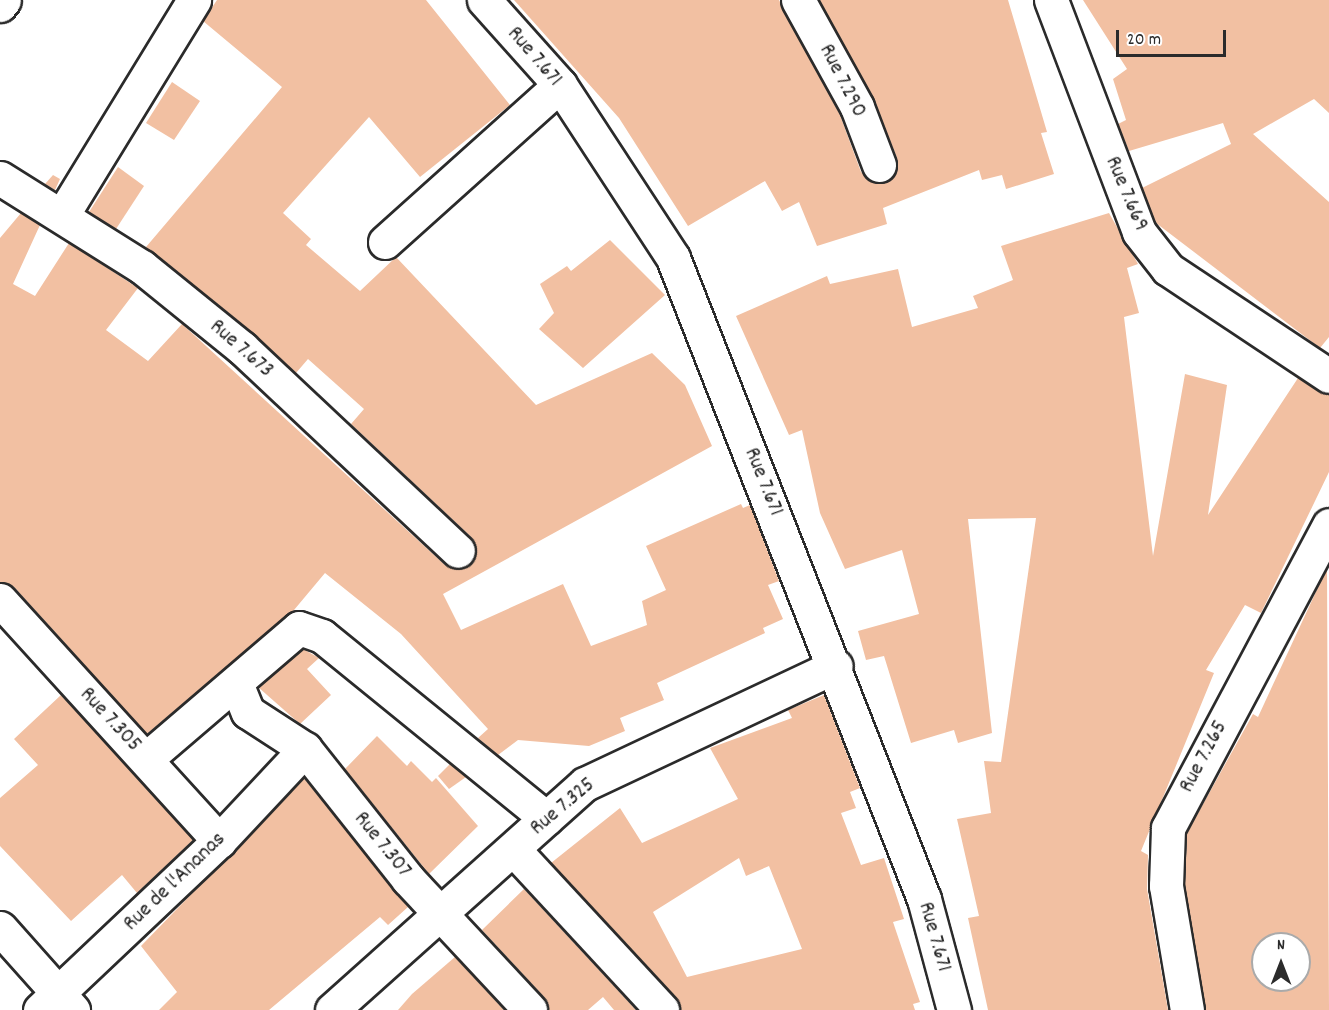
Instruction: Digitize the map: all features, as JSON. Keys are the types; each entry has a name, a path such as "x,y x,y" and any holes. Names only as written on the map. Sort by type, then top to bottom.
{"street":[{"path":"0,5 3,0"},
{"path":"63,214 194,0"},
{"name":"Rue 7.671","path":"484,0 560,85 673,258 836,666 924,899 954,1010"},
{"name":"Rue 7.290","path":"798,0 857,107 879,165"},
{"name":"Rue 7.669","path":"1051,0 1138,232 1168,269 1329,376"},
{"path":"385,242 560,85"},
{"name":"Rue 7.673","path":"0,178 63,214 142,267 242,348 458,550"},
{"name":"Rue 7.265","path":"1187,1010 1166,886 1168,828 1329,525"},
{"name":"Rue 7.305","path":"6,620 146,759 219,841"},
{"path":"146,759 236,683 284,635 299,628 322,636 546,818"},
{"name":"Rue 7.325","path":"332,1010 442,910 514,850 585,784 638,755 836,666"},
{"name":"Rue 7.307","path":"236,683 248,712 305,749 408,879 442,910 530,1010"},
{"name":"Rue de l'Ananas","path":"57,1005 219,841 305,749"},
{"path":"514,850 662,1010"},
{"path":"0,928 57,1005"}],"building":[{"path":"217,0 426,0 510,105 420,177 369,117 283,213 311,239 306,245 360,291 396,257 536,405 652,353 685,385 712,446 443,594 461,630 563,584 591,646 647,625 642,601 666,590 646,546 741,504 743,508 750,505 779,581 768,585 783,619 763,628 765,633 657,683 664,700 620,718 625,731 589,746 518,740 498,755 478,738 488,729 401,634 325,573 294,610 147,734 14,587 0,582 0,238 21,213 40,225 13,284 35,296 69,243 138,288 106,330 148,361 182,324 445,565 463,569 476,556 471,537 351,424 364,409 308,359 296,373 146,247 282,87 203,21"},
{"path":"514,0 779,0 840,115 861,172 877,184 894,176 897,158 873,98 819,0 1008,0 1047,132 1041,133 1054,174 1006,189 1002,175 982,180 979,170 883,208 887,224 817,246 799,202 782,211 765,181 688,226 619,118"},
{"path":"1083,0 1329,0 1329,113 1314,99 1253,134 1329,202 1329,337 1320,348 1156,223 1142,188 1231,144 1223,123 1129,151 1118,124 1126,120 1113,79 1127,69"},
{"path":"172,82 200,101 174,140 146,123"},
{"path":"118,167 144,186 116,229 89,212"},
{"path":"53,175 60,179 55,190 45,184"},
{"path":"1109,213 1138,264 1127,268 1139,313 1124,317 1153,556 1185,374 1227,385 1208,515 1298,378 1329,395 1329,472 1261,613 1245,605 1206,670 1214,673 1141,851 1148,855 1147,889 1168,1010 988,1010 968,918 979,916 957,819 991,813 984,761 1001,762 1036,518 968,519 992,733 958,743 954,730 911,743 884,656 866,660 858,631 919,614 902,550 845,569 820,513 802,430 789,435 736,316 827,276 830,284 898,269 912,327 978,308 973,296 1013,280 1001,246"},
{"path":"610,240 665,295 583,368 539,329 554,313 540,284 567,266 571,271"},
{"path":"1327,568 1329,1010 1205,1010 1185,885 1187,833 1253,714 1258,717"},
{"path":"303,649 319,658 307,669 331,695 300,724 258,687"},
{"path":"61,695 193,840 137,893 122,875 71,921 0,846 0,798 38,765 14,739"},
{"path":"824,695 860,788 850,792 856,808 841,813 861,865 884,858 904,919 893,922 920,1002 913,1004 915,1010 680,1010 676,997 551,863 620,808 642,843 738,799 710,748 792,718 788,710","holes":["739,858 746,876 769,866 802,949 687,977 653,912"]},
{"path":"377,736 407,766 411,761 432,782 436,778 478,826 429,874 345,769"},
{"path":"450,764 466,777 449,789 438,776"},
{"path":"304,778 408,907 388,925 380,917 269,1010 159,1010 177,992 141,946"},
{"path":"524,889 636,1010 614,1010 603,997 588,1010 548,1010 544,997 482,930"},
{"path":"455,957 504,1010 398,1010 412,994"}]}
